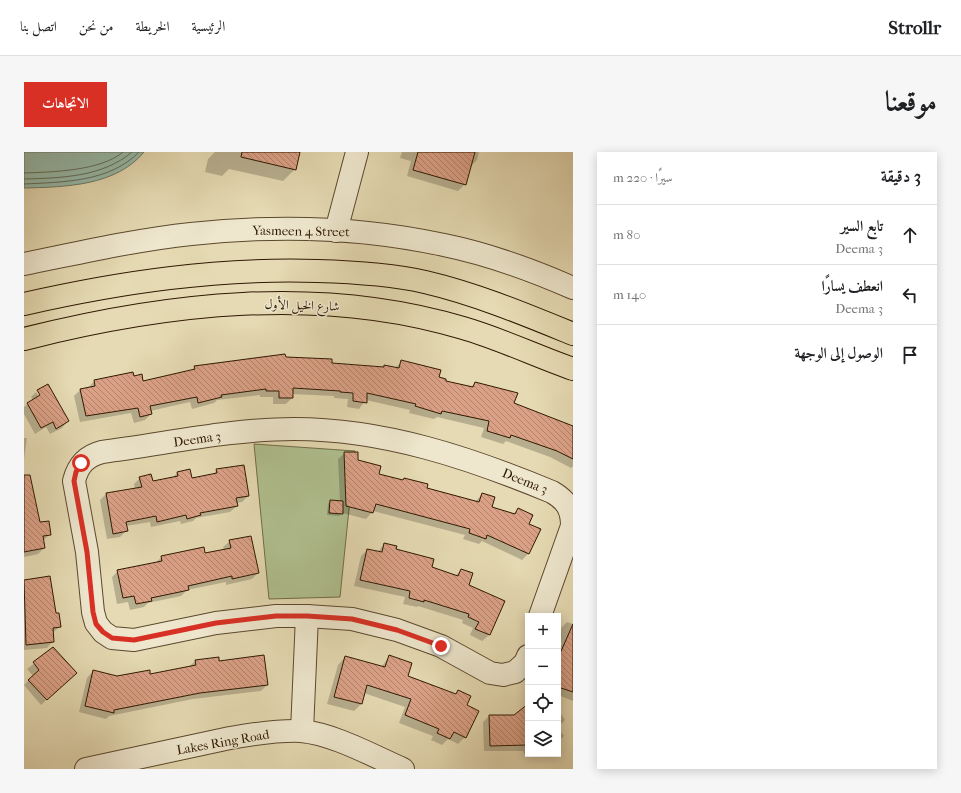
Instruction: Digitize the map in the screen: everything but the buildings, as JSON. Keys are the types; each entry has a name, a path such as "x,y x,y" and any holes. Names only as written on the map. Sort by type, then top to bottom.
{"main road":[{"path":"24,304 104,288 195,275 248,271 332,272 379,275 424,282 469,294 573,334"},
{"name":"شارع الخيل الأول","path":"24,339 110,319 198,306 242,304 331,306 375,309 462,327 573,369"}],"street":[{"path":"336,231 357,152"},
{"name":"Yasmeen 4 Street","path":"24,264 118,245 191,234 264,229 336,231 391,236 444,245 507,263 573,288"},
{"name":"Deema 3","path":"525,664 515,672 502,675 490,673 441,646 397,630 352,619 307,616 276,616 216,623 134,640 112,638 103,632 96,624 93,612 86,546 74,481 76,472 81,463 94,454 102,452 256,431 295,429 376,437 436,450 470,460 552,492 568,505 572,515 572,526 541,613"},
{"path":"302,731 307,616"},
{"name":"Lakes Ring Road","path":"86,769 230,738 253,734 302,731 352,747 403,769"}],"shaded area":[{"path":"254,444 355,451 340,597 269,599"}],"water":[{"path":"24,152 144,152 119,172 105,178 73,185 24,188"}],"route":[{"path":"81,463 76,472 74,481 87,552 93,612 96,624 103,632 112,638 134,640 174,630 216,623 276,616 307,616 352,619 397,630 441,646"}]}
